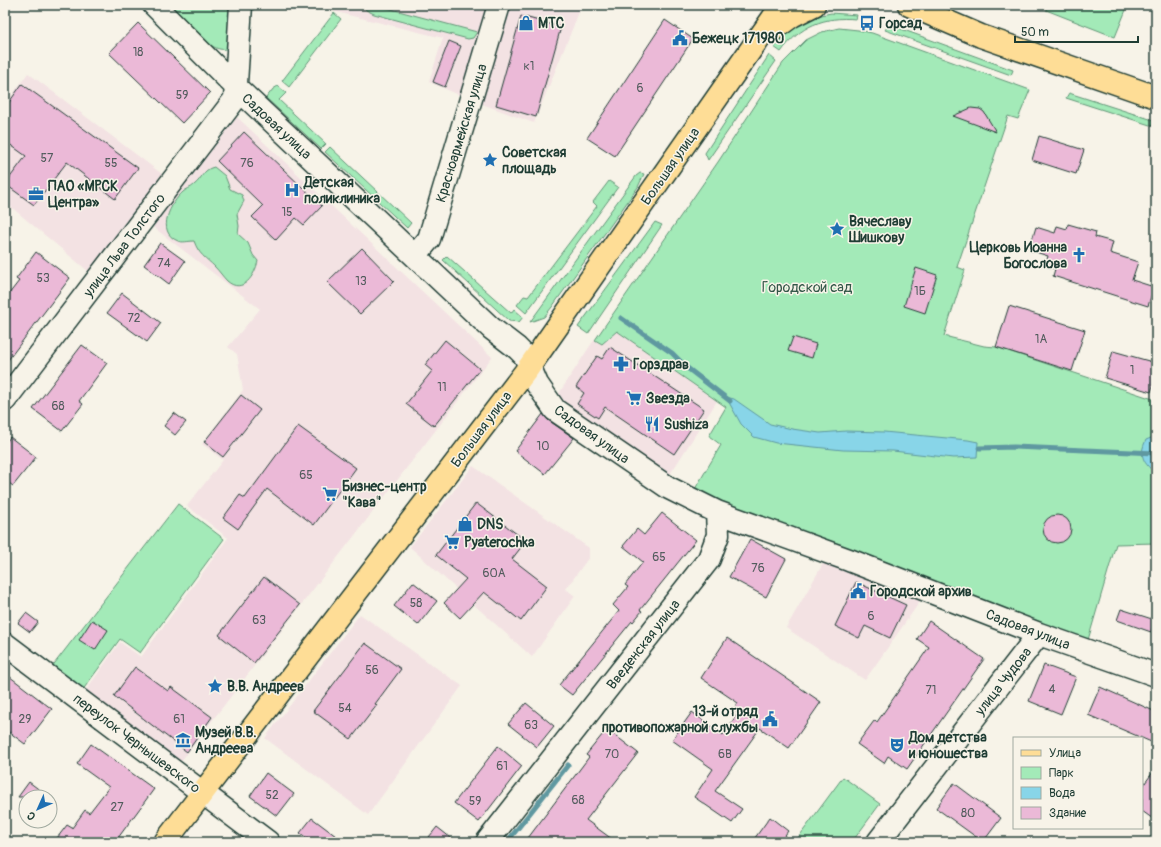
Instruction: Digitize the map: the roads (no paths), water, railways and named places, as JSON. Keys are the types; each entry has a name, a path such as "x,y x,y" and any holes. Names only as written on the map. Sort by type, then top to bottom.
{"main road":[{"name":"Большая улица","path":"165,842 529,366 782,5"},
{"path":"758,41 792,16 814,5"},
{"path":"909,5 981,36 1156,97"},
{"path":"939,5 981,36"}],"street":[{"name":"Садовая улица","path":"154,5 237,88 491,328 517,348 524,356 537,384 555,410 669,488 717,512 849,560 1039,634 1156,675"},
{"name":"улица Льва Толстого","path":"5,400 235,99 237,88 241,5"},
{"name":"Красноармейская улица","path":"415,256 429,239 499,5"},
{"name":"Введенская улица","path":"487,842 709,559 718,535 717,512"},
{"name":"улица Чудова","path":"878,842 1039,634"},
{"name":"переулок Чернышевского","path":"5,644 268,842"}],"water":[{"path":"726,397 734,399 770,424 820,433 846,431 884,432 968,440 978,442 977,457 953,458 893,451 843,450 776,443 754,437 741,424"},
{"path":"1156,436 1156,474 1145,463 1142,451 1146,440"}],"waterway":[{"path":"621,318 672,353 686,367 730,401"},
{"path":"979,448 1014,447 1156,453"},
{"path":"507,842 568,765"}],"place":[{"name":"МТС","path":"526,23"},
{"name":"Горсад","path":"867,23"},
{"name":"Бежецк 171980","path":"680,38"},
{"name":"Советская площадь","path":"490,160"},
{"name":"Детская поликлиника","path":"292,190"},
{"name":"ПАО «МРСК Центра»","path":"36,194"},
{"name":"Вячеславу Шишкову","path":"837,229"},
{"name":"Церковь Иоанна Богослова","path":"1079,255"},
{"name":"Горздрав","path":"621,364"},
{"name":"Звезда","path":"634,398"},
{"name":"Sushiza","path":"652,424"},
{"name":"Бизнес-центр \"Кава\"","path":"330,494"},
{"name":"DNS","path":"465,524"},
{"name":"Pyaterochka","path":"452,542"},
{"name":"Городской архив","path":"858,591"},
{"name":"В.В. Андреев","path":"215,686"},
{"name":"13-й отряд противопожарной службы","path":"770,719"},
{"name":"Музей В.В. Андреева","path":"183,740"},
{"name":"Дом детства и юношества","path":"897,745"}],"park label":[{"name":"Городской сад","path":"807,287"}]}
